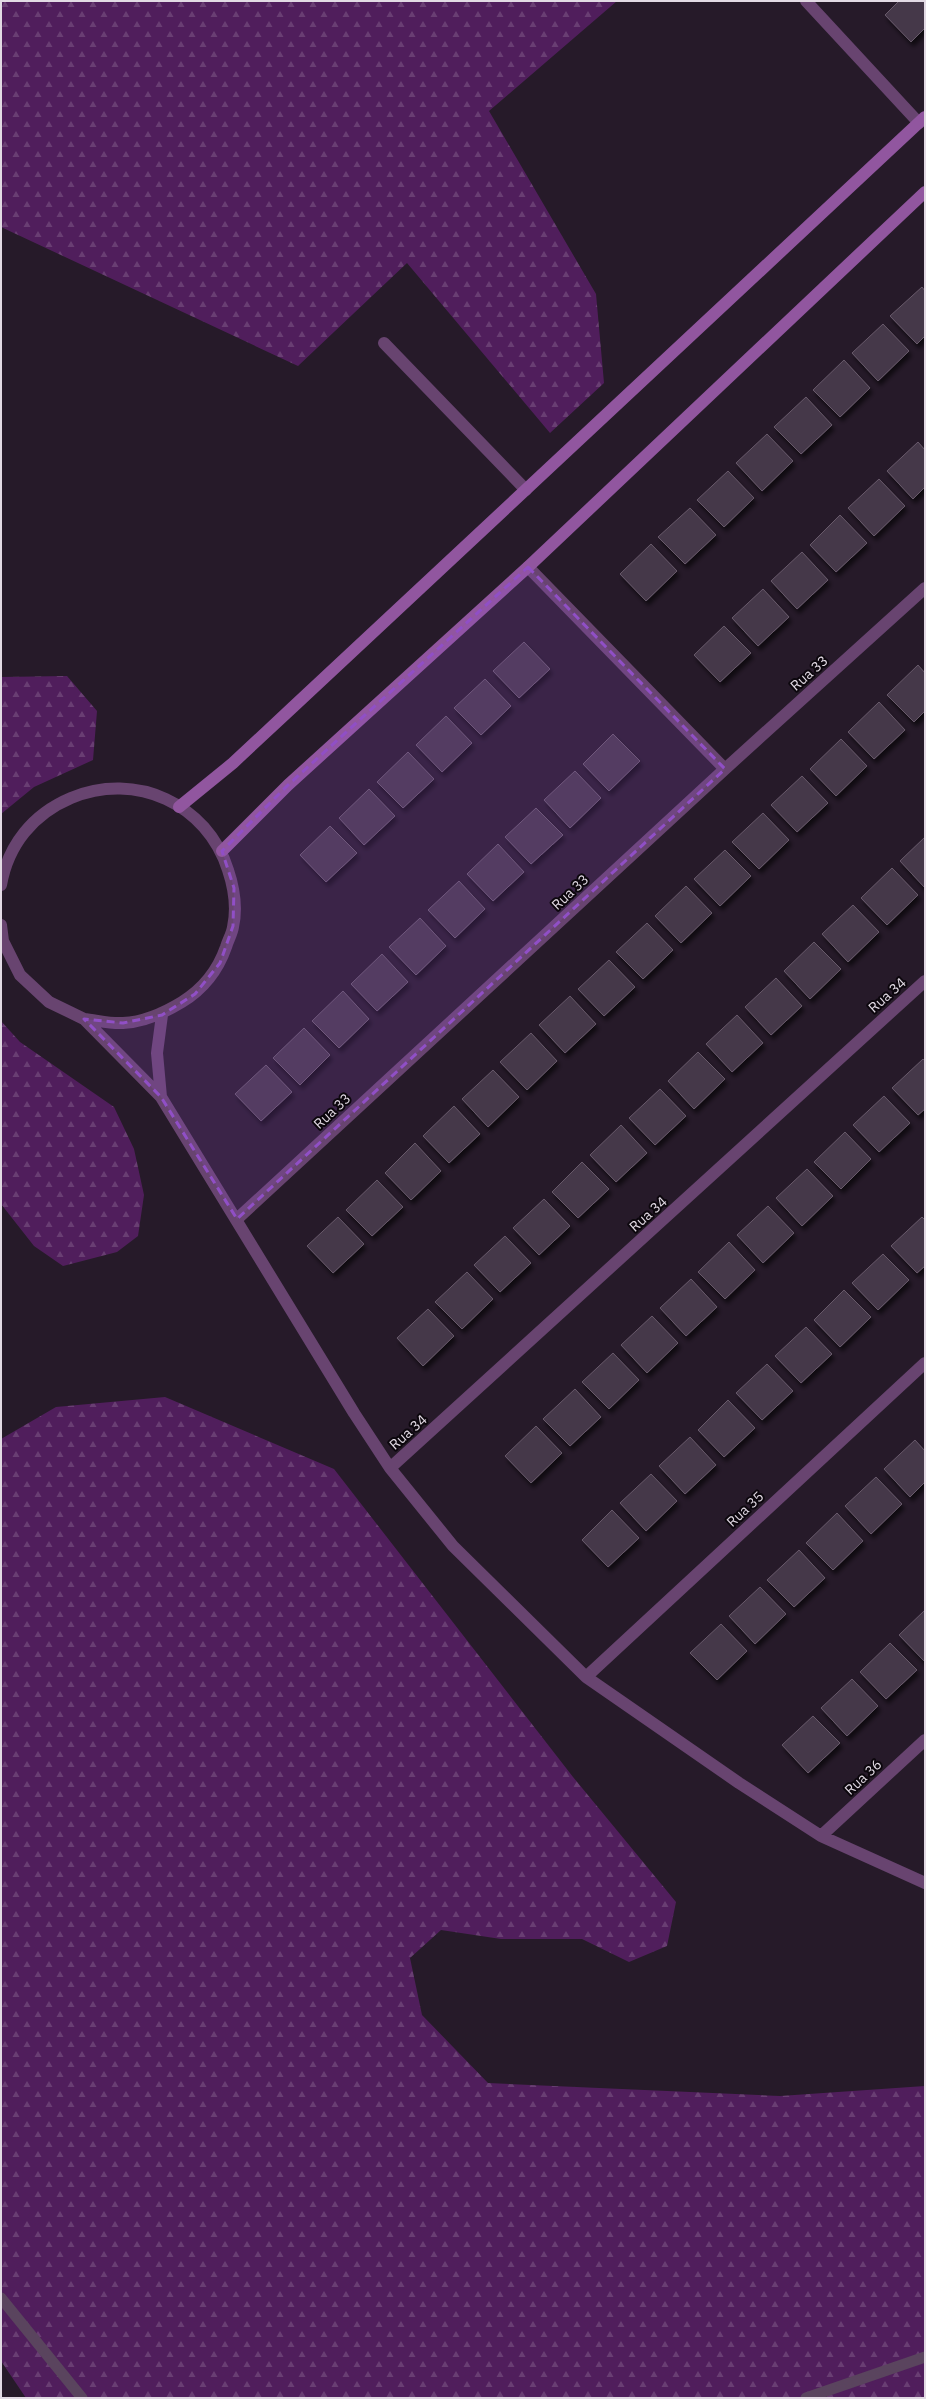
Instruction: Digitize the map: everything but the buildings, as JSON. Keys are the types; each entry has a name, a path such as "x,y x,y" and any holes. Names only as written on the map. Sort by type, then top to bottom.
{"street":[{"path":"179,807 233,763 922,120 806,1"},
{"path":"222,851 288,785 528,566 925,192"},
{"path":"384,343 526,490"},
{"path":"528,566 725,769"},
{"name":"Rua 33","path":"237,1219 725,769 925,588"},
{"path":"1,885 5,864 24,830 54,805 90,790 128,788 166,798 198,820 222,851 234,888 233,926 220,963 195,994 162,1015 123,1023 84,1019"},
{"path":"1,925 3,941 20,975 49,1002 84,1019 161,1097 237,1219 354,1413 390,1468 453,1546 586,1677 739,1783 821,1836 925,1883"},
{"name":"Rua 34","path":"390,1468 925,981"},
{"path":"161,1097 157,1053 162,1015"},
{"name":"Rua 35","path":"586,1677 925,1363"},
{"name":"Rua 36","path":"821,1836 925,1740"}],"highlighted area":[{"path":"528,567 725,769 237,1219 161,1097 84,1019 123,1023 162,1015 195,994 220,963 233,926 234,888 222,851 288,785"}],"green space":[{"path":"1,1 617,1 489,111 596,294 604,383 550,433 407,263 298,366 1,227"},
{"path":"67,676 97,711 93,760 34,787 1,814 1,677"},
{"path":"1,1021 20,1042 114,1107 134,1149 144,1195 138,1236 117,1252 63,1266 34,1246 1,1204"},
{"path":"165,1397 334,1469 573,1777 676,1902 667,1946 629,1962 582,1939 501,1939 441,1930 410,1958 422,2015 488,2083 780,2096 925,2086 925,2398 26,2398 1,2361 1,1439 56,1407"}],"waterway":[{"path":"1,2298 82,2398"},
{"path":"806,2398 925,2357"}]}
